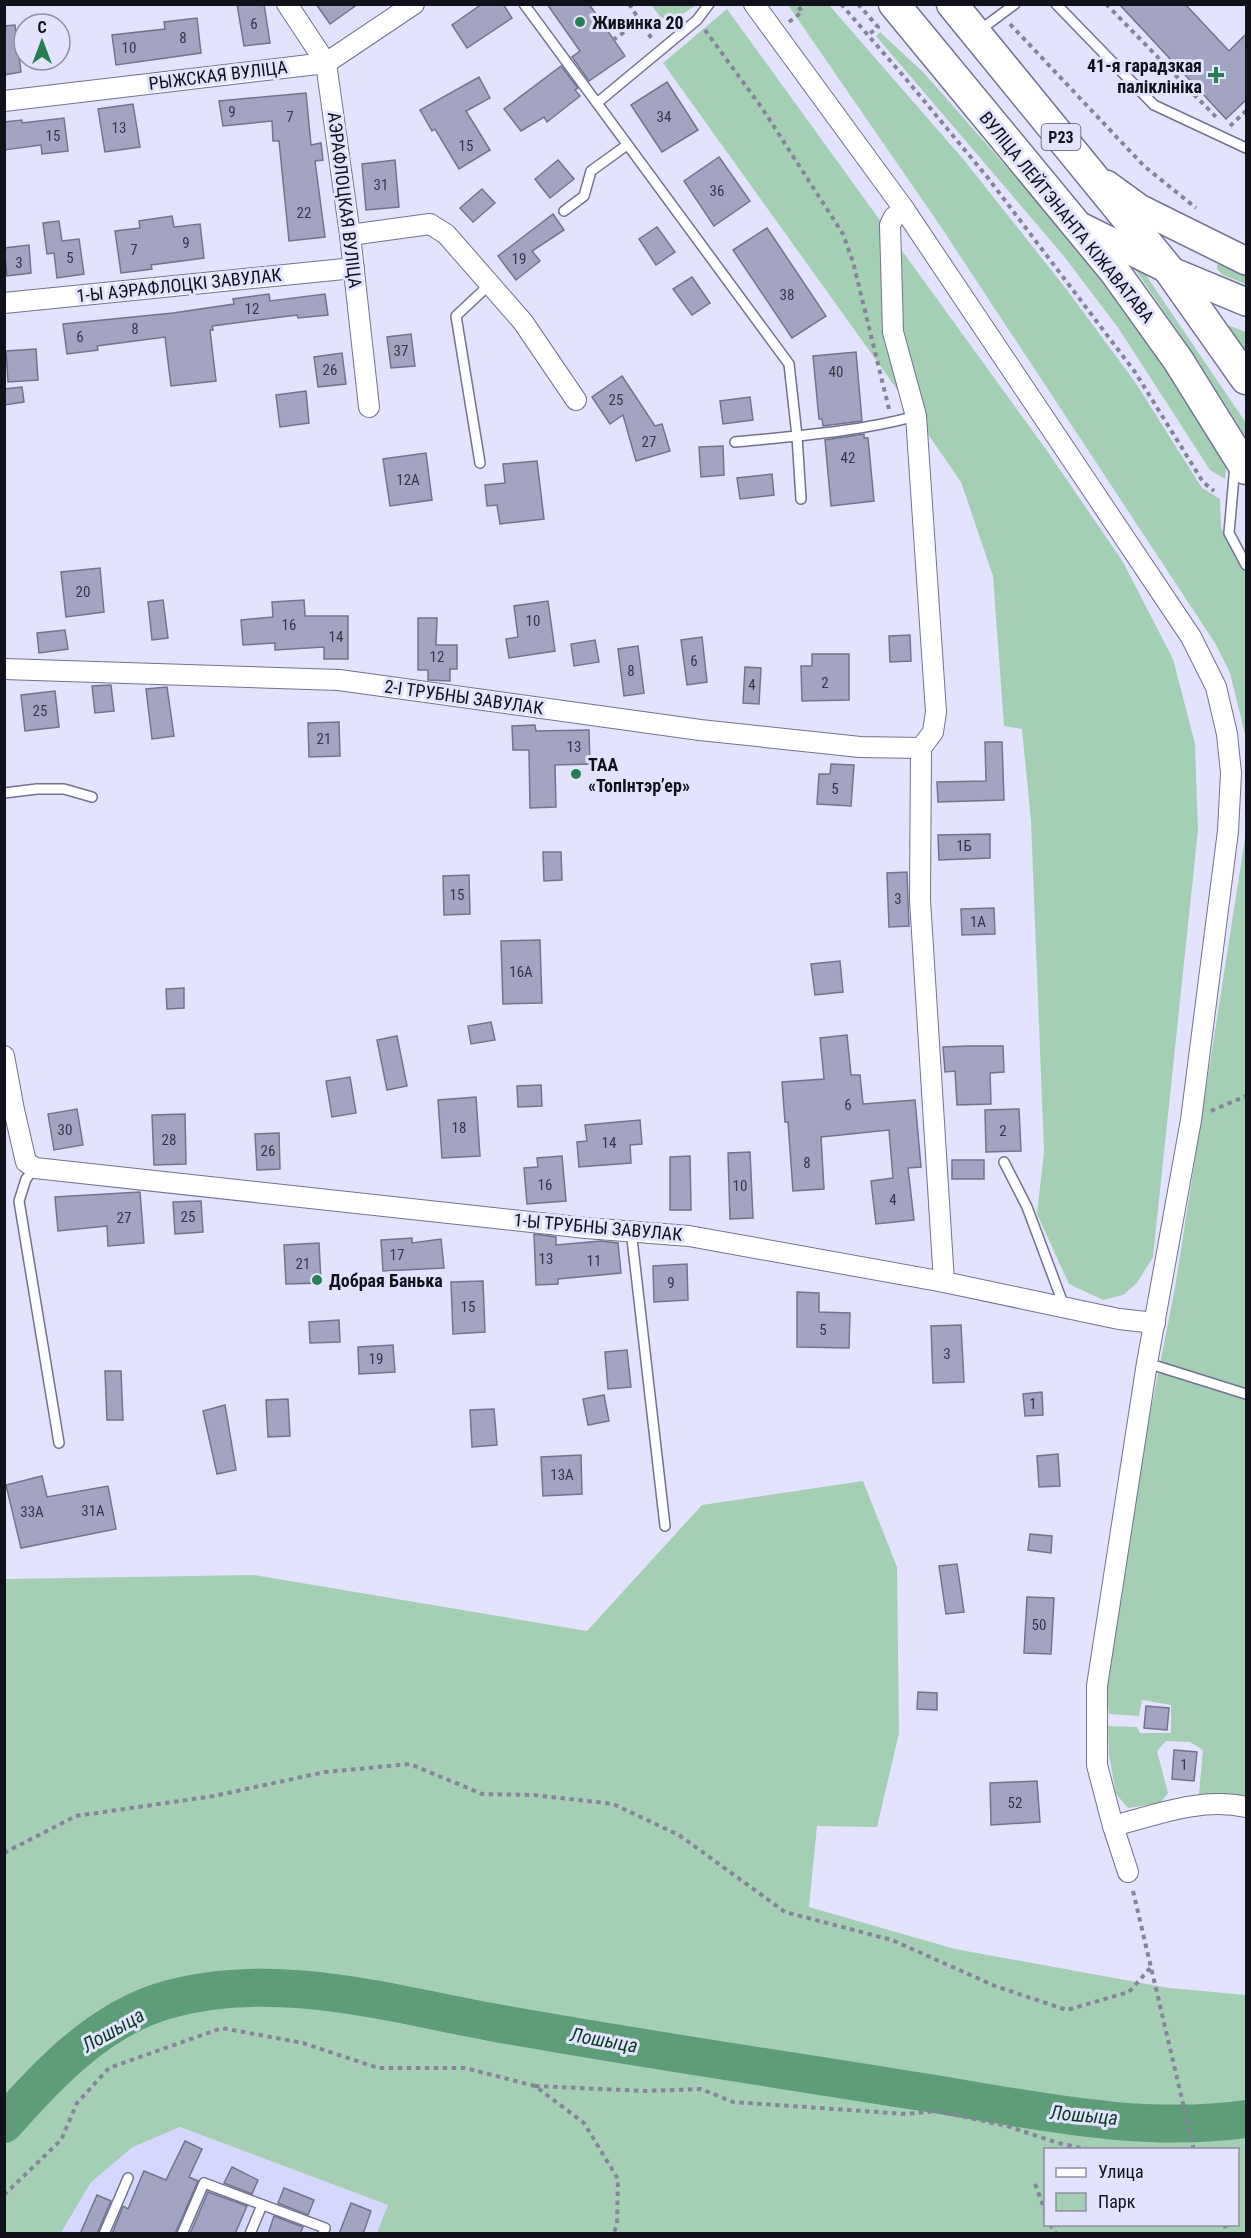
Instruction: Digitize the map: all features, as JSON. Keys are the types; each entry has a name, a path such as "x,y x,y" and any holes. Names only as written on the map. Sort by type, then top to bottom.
{"main road":[{"name":"ВУЛІЦА ЛЕЙТЭНАНТА КІЖАВАТАВА","path":"894,4 1115,272 1178,360 1242,460"},
{"name":"Р23","path":"952,4 1169,270 1246,379"},
{"path":"1026,164 1039,167 1047,163 1051,156 1055,129"},
{"path":"1090,173 1139,208 1246,261"},
{"path":"1076,224 1169,270 1246,302"}],"street":[{"name":"АЭРАФЛОЦКАЯ ВУЛІЦА","path":"287,4 326,63 350,235 369,407"},
{"name":"РЫЖСКАЯ ВУЛІЦА","path":"4,100 326,63 414,4"},
{"path":"754,4 904,209 1191,638 1216,687 1227,734 1231,773 1228,831 1191,1120 1147,1363 1097,1686 1097,1765 1128,1872"},
{"path":"904,209 894,217 890,225 893,332 916,416 936,712 933,732 921,748 920,900 944,1282"},
{"path":"350,235 430,224 446,234 523,322 576,400"},
{"name":"1-Ы АЭРАФЛОЦКІ ЗАВУЛАК","path":"4,303 354,268"},
{"name":"2-І ТРУБНЫ ЗАВУЛАК","path":"4,669 339,680 700,730 860,747 921,748"},
{"path":"4,1056 26,1162 34,1168"},
{"name":"1-Ы ТРУБНЫ ЗАВУЛАК","path":"34,1168 574,1227 689,1236 944,1282 1119,1319 1155,1323"},
{"path":"1113,1826 1196,1805 1229,1803 1246,1807"}],"lane":[{"path":"524,4 789,364 801,499"},
{"path":"597,103 697,20 709,4"},
{"path":"976,33 1015,4"},
{"path":"1056,4 1154,105 1246,148"},
{"path":"564,211 584,196 591,171 627,145"},
{"path":"480,463 456,316 489,285"},
{"path":"735,442 892,423 916,416"},
{"path":"1242,460 1228,533 1246,565"},
{"path":"4,793 64,789 92,798"},
{"path":"1004,1162 1027,1207 1064,1306"},
{"path":"34,1168 26,1179 19,1201 60,1443"},
{"path":"631,1230 665,1526"},
{"path":"1147,1363 1246,1394"},
{"path":"104,2234 128,2178"},
{"path":"182,2234 204,2183 325,2228 323,2234"},
{"path":"250,2234 262,2205"}],"path":[{"path":"629,4 660,50"},
{"path":"841,4 988,178 1135,372 1203,482 1214,491"},
{"path":"858,4 878,27 868,35"},
{"path":"1106,4 1220,121"},
{"path":"1002,15 1137,159 1180,197 1205,214"},
{"path":"697,20 762,108 843,234 853,262 892,423"},
{"path":"614,40 640,21"},
{"path":"1228,129 1246,111"},
{"path":"1191,1120 1246,1096"},
{"path":"4,1853 76,1816 214,1796 325,1772 410,1764 482,1794 534,1795 613,1804 680,1835 785,1912 892,1940 995,1986 1067,2010 1129,1992 1152,1966"},
{"path":"1128,1872 1194,2148"},
{"path":"4,2195 61,2140 77,2103 109,2068 222,2028 303,2043 378,2068 465,2068 535,2086 646,2091 701,2089 733,2102 906,2114 937,2111 1007,2126 1081,2148"},
{"path":"535,2086 584,2123 618,2179 617,2225 613,2234"},
{"path":"1035,2184 1044,2208"}],"shaded area":[{"path":"180,2127 388,2205 377,2233 61,2234 91,2182 133,2147"}],"green space":[{"path":"651,5 696,5 667,25"},
{"path":"788,5 829,5 964,160 1067,290 1135,382 1202,488 1220,499 1221,528 1246,574 1246,738 1230,673 1215,643 941,227"},
{"path":"727,9 1050,455 1123,562 1173,659 1195,744 1198,830 1153,1257 1137,1283 1123,1295 1103,1300 1069,1284 1037,1214 1044,1152 1031,821 1022,729 1004,726 993,576 961,482 663,63"},
{"path":"880,32 924,73 1055,222 1146,332 1227,459 1225,479 1210,470 1119,329 1063,255 876,36"},
{"path":"1217,264 1246,275 1246,284 1223,275 1217,269"},
{"path":"1132,265 1139,265 1246,423 1246,437 1199,362"},
{"path":"1230,326 1246,332 1246,360 1225,327"},
{"path":"1246,832 1246,1797 1199,1794 1203,1750 1190,1742 1166,1741 1157,1751 1168,1793 1160,1803 1128,1808 1116,1794 1109,1754 1108,1726 1137,1727 1140,1733 1171,1733 1171,1705 1142,1700 1139,1716 1109,1714 1107,1691 1112,1633 1138,1475 1175,1288"},
{"path":"863,1481 897,1567 899,1733 877,1827 817,1826 809,1907 955,1949 1169,1988 1246,1995 1246,2233 377,2233 388,2205 180,2127 133,2147 91,2182 61,2233 5,2233 5,1579 254,1575 587,1631 702,1505"}],"building":[{"path":"237,4 264,4 270,43 244,46"},
{"path":"316,4 358,4 330,24"},
{"path":"482,4 503,4 512,18 467,48 452,25"},
{"name":"Живинка 20","path":"547,4 589,4 625,56 589,81 572,57 580,51"},
{"name":"41-я гарадзкая паліклініка","path":"1119,4 1185,4 1229,51 1246,34 1246,100 1226,119"},
{"path":"197,18 201,53 116,65 112,35 165,29 164,22"},
{"path":"12,25 12,72 21,72 4,75 4,26"},
{"path":"561,66 578,88 575,90 580,96 547,122 544,117 521,131 504,109"},
{"path":"479,77 490,98 466,111 490,150 459,169 435,129 432,131 420,110"},
{"path":"667,82 698,130 662,152 631,105"},
{"path":"306,93 311,145 321,143 323,160 315,161 325,237 289,241 279,141 273,141 272,121 223,126 219,101"},
{"path":"133,104 140,147 105,152 98,109"},
{"path":"64,118 68,151 42,154 41,145 4,150 4,122 22,120 22,123"},
{"path":"719,157 750,201 714,226 684,181"},
{"path":"395,160 399,207 366,210 362,164"},
{"path":"558,160 574,179 550,198 535,179"},
{"path":"482,189 495,203 473,222 460,208"},
{"path":"553,214 564,230 532,251 540,261 516,280 498,256"},
{"path":"172,216 174,227 200,224 204,258 151,265 152,269 121,273 115,231 140,228 139,221"},
{"path":"59,221 62,241 79,239 84,274 57,278 54,253 47,254 43,223"},
{"path":"657,227 675,252 656,265 639,239"},
{"path":"767,228 826,316 792,338 733,250"},
{"path":"29,245 31,273 7,276 4,248"},
{"path":"692,277 710,303 692,315 673,289"},
{"path":"269,294 270,301 325,294 328,315 298,318 297,315 212,326 213,330 210,330 216,381 171,386 165,337 97,346 98,350 67,354 63,324 173,313 234,304 233,299"},
{"path":"411,334 415,366 391,368 387,337"},
{"path":"36,349 38,380 8,382 6,351"},
{"path":"856,352 862,421 823,426 822,419 819,419 813,356"},
{"path":"342,353 346,384 318,387 314,357"},
{"path":"622,376 655,426 662,424 670,451 636,461 623,415 610,424 592,397"},
{"path":"22,387 24,402 4,405 4,389"},
{"path":"306,391 309,423 280,427 276,395"},
{"path":"750,397 753,420 723,424 720,401"},
{"path":"864,434 864,438 868,438 874,501 831,506 825,440"},
{"path":"723,446 724,475 701,477 699,447"},
{"path":"426,453 432,500 390,506 383,459"},
{"path":"537,461 544,519 500,524 497,505 487,506 485,485 505,483 503,464"},
{"path":"772,474 774,495 740,499 737,478"},
{"path":"100,568 104,612 66,617 61,572"},
{"path":"163,600 168,638 152,640 148,602"},
{"path":"304,600 305,616 348,616 348,659 324,659 324,647 275,650 275,643 243,645 241,620 273,617 272,602"},
{"path":"548,601 555,651 509,658 506,639 518,637 514,606"},
{"path":"418,618 437,618 436,645 457,645 457,669 450,669 450,681 428,680 428,670 418,670"},
{"path":"65,630 68,649 39,653 37,633"},
{"path":"910,635 911,661 890,662 889,636"},
{"path":"702,637 707,682 687,685 681,640"},
{"path":"595,640 599,662 574,666 571,644"},
{"path":"638,646 644,693 624,696 618,649"},
{"path":"812,654 849,654 849,700 802,701 801,666 812,666"},
{"path":"745,667 761,668 759,704 743,703"},
{"path":"111,685 114,711 95,713 92,686"},
{"path":"167,687 174,736 152,739 146,689"},
{"path":"55,691 59,727 25,731 21,695"},
{"path":"339,722 340,756 309,757 308,723"},
{"path":"535,725 536,731 589,730 590,764 555,765 556,807 530,808 529,750 513,750 512,726"},
{"path":"985,742 1002,742 1004,800 938,802 937,782 986,781"},
{"path":"831,764 854,765 851,806 817,804 819,774 830,774"},
{"path":"990,834 990,858 939,860 938,835"},
{"path":"543,852 561,852 562,880 544,881"},
{"path":"907,872 909,926 889,927 887,873"},
{"path":"469,875 470,914 444,915 443,876"},
{"path":"994,908 995,934 962,935 961,909"},
{"path":"540,940 542,1003 503,1004 501,941"},
{"path":"840,961 843,992 815,995 811,964"},
{"path":"184,988 184,1008 167,1009 166,989"},
{"path":"491,1022 495,1040 471,1044 468,1026"},
{"path":"847,1035 851,1075 860,1075 863,1104 915,1100 921,1167 908,1168 914,1220 876,1224 871,1181 893,1178 889,1130 821,1137 824,1189 793,1191 788,1122 785,1122 782,1082 824,1079 820,1038"},
{"path":"397,1036 407,1086 387,1090 377,1040"},
{"path":"1003,1046 1004,1072 990,1073 991,1104 957,1105 955,1071 945,1072 943,1047"},
{"path":"350,1077 356,1113 332,1117 326,1081"},
{"path":"541,1085 542,1106 518,1107 517,1086"},
{"path":"476,1097 480,1156 442,1158 438,1100"},
{"path":"77,1109 83,1145 54,1150 48,1114"},
{"path":"1019,1109 1021,1151 986,1152 985,1110"},
{"path":"185,1114 186,1164 154,1165 152,1115"},
{"path":"640,1120 642,1144 630,1145 631,1163 579,1167 577,1142 587,1141 585,1125"},
{"path":"279,1133 280,1169 257,1170 255,1134"},
{"path":"750,1152 753,1218 730,1219 728,1153"},
{"path":"562,1156 566,1201 527,1204 524,1168 538,1167 537,1158"},
{"path":"690,1156 691,1210 670,1210 670,1157"},
{"path":"952,1160 984,1160 984,1179 952,1179"},
{"path":"140,1192 144,1243 108,1246 107,1226 58,1231 55,1197"},
{"path":"201,1201 203,1232 175,1234 173,1202"},
{"path":"534,1234 556,1237 556,1245 601,1241 618,1243 621,1273 558,1279 558,1284 536,1285"},
{"path":"412,1238 412,1243 441,1239 444,1268 383,1271 381,1240"},
{"path":"319,1243 321,1283 286,1284 284,1245"},
{"path":"687,1264 688,1300 654,1302 653,1266"},
{"path":"483,1281 485,1332 453,1334 451,1282"},
{"path":"797,1292 819,1293 819,1312 850,1313 849,1348 797,1347"},
{"path":"339,1320 340,1342 310,1343 309,1322"},
{"path":"961,1325 964,1382 933,1383 931,1326"},
{"path":"393,1345 395,1372 359,1374 358,1347"},
{"path":"627,1350 631,1387 608,1389 605,1352"},
{"path":"105,1371 121,1371 123,1420 107,1420"},
{"path":"1042,1392 1043,1415 1025,1416 1023,1394"},
{"path":"604,1395 609,1421 588,1425 583,1399"},
{"path":"288,1399 290,1436 268,1437 266,1400"},
{"path":"225,1405 236,1470 217,1474 203,1411"},
{"path":"494,1409 497,1445 472,1447 470,1410"},
{"path":"1058,1454 1060,1486 1039,1487 1037,1456"},
{"path":"581,1455 582,1494 543,1496 541,1457"},
{"path":"42,1476 47,1497 108,1486 116,1529 21,1548 6,1485"},
{"path":"1030,1534 1052,1536 1051,1553 1028,1550"},
{"path":"957,1564 964,1612 946,1614 939,1566"},
{"path":"1027,1597 1054,1598 1051,1654 1024,1653"},
{"path":"918,1692 937,1693 937,1710 917,1709"},
{"path":"1146,1706 1169,1708 1167,1730 1144,1728"},
{"path":"1174,1750 1197,1752 1194,1781 1172,1779"},
{"path":"1037,1781 1040,1822 991,1825 990,1783"},
{"path":"185,2141 202,2149 189,2177 198,2181 175,2234 112,2234 123,2206 128,2209 144,2171 166,2180"},
{"path":"232,2167 258,2180 252,2194 224,2183"},
{"path":"284,2188 314,2200 308,2215 278,2203"},
{"path":"208,2192 247,2206 235,2234 190,2234"},
{"path":"97,2195 111,2201 97,2234 80,2234"},
{"path":"351,2203 371,2211 363,2234 339,2234"},
{"path":"274,2216 303,2227 300,2234 268,2234"}],"waterway":[{"name":"Лошыца","path":"4,2124 56,2069 95,2036 117,2022 163,2001 204,1992 245,1988 286,1988 369,1998 594,2040 1074,2116 1161,2123 1203,2123 1246,2119"}],"place":[{"name":"Живинка 20","path":"580,22"},
{"name":"41-я гарадзкая паліклініка","path":"1216,75"},
{"name":"ТАА «ТопІнтэрʼер»","path":"576,774"},
{"name":"Добрая Банька","path":"317,1280"}]}
